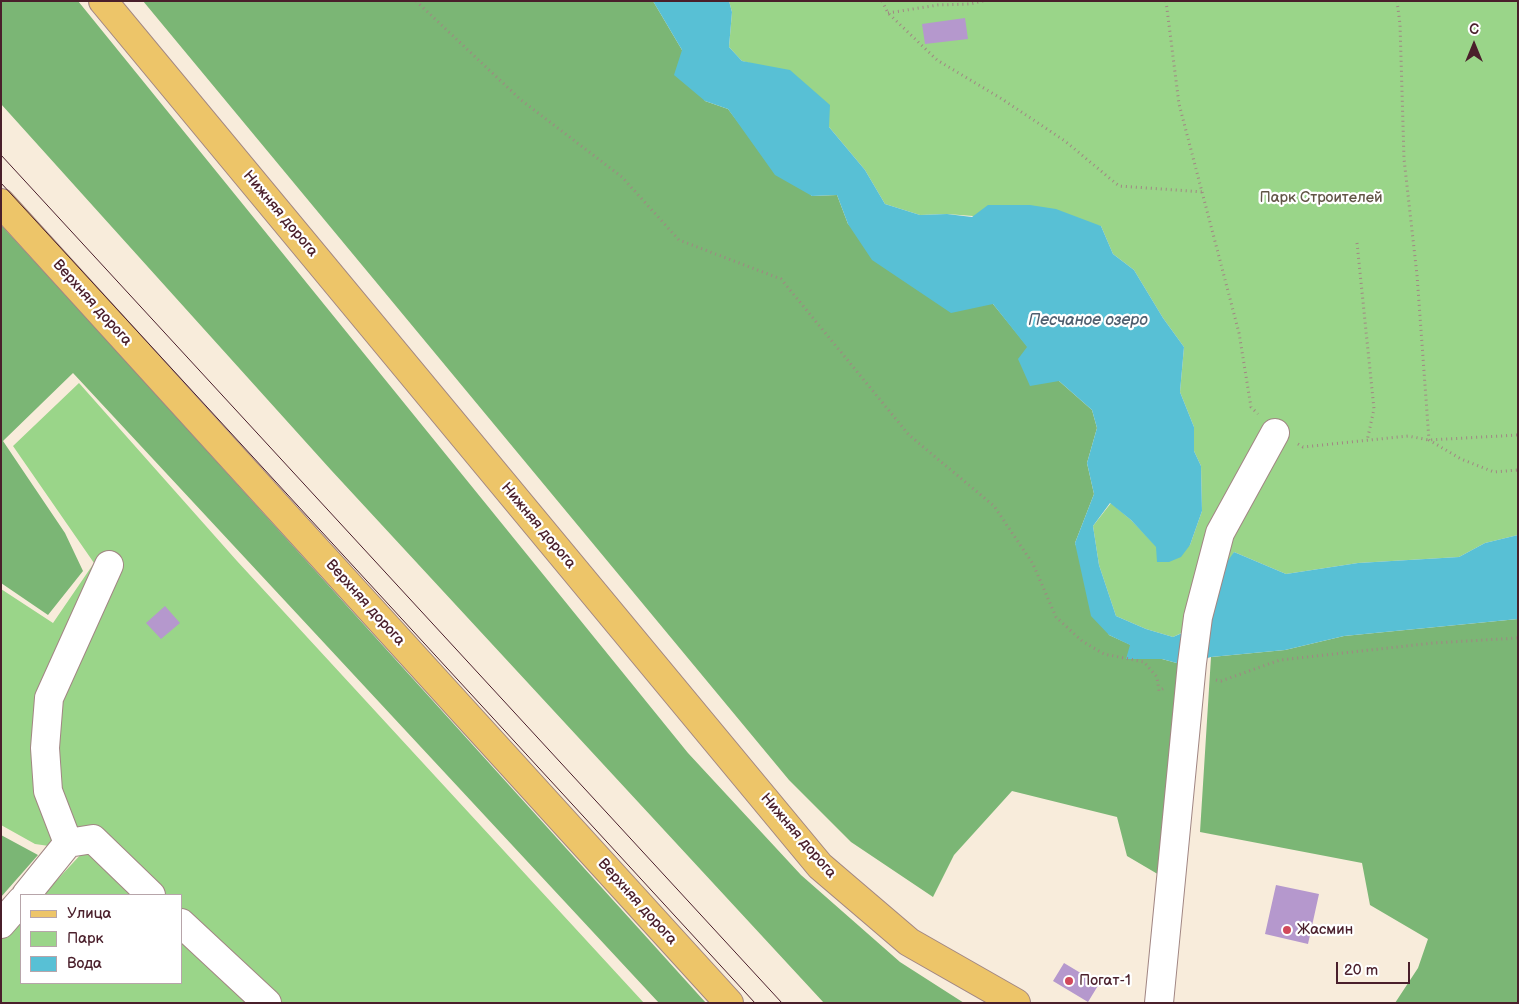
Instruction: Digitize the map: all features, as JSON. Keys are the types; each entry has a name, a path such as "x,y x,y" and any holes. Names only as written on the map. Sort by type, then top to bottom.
{"main road":[{"name":"Нижняя дорога","path":"103,1 820,866 909,942 1016,1003"},
{"name":"Верхняя дорога","path":"1,203 729,1003"}],"street":[{"path":"1159,1003 1191,668 1198,617 1220,533 1275,432"},
{"path":"68,844 48,791 45,748 49,698 109,565"},
{"path":"27,894 68,844 93,838 150,894"},
{"path":"1,924 20,902"},
{"path":"182,924 267,1003"}],"path":[{"path":"416,1 521,100 622,177 679,240 781,279 909,435 994,506 1033,564 1056,617 1082,641 1104,654 1144,662 1157,677 1159,691 1191,668 1221,681 1280,660 1433,643 1518,638"},
{"path":"882,1 888,13 937,60 1002,99 1065,141 1119,186 1204,192"},
{"path":"888,13 982,1"},
{"path":"1166,1 1179,104 1204,192 1239,333 1251,407 1275,432 1303,447 1408,436 1429,440 1518,435"},
{"path":"1397,1 1400,24 1404,159 1417,275 1429,440"},
{"path":"1357,243 1374,408 1367,441"},
{"path":"1429,440 1461,459 1494,472 1518,470"}],"green space":[{"path":"1,1 78,1 688,753 801,875 900,962 964,1003 824,1003 331,470 1,104"},
{"path":"143,1 653,1 682,50 705,101 728,109 752,140 812,196 837,195 848,224 993,304 1059,381 1092,410 1097,428 1087,463 1094,494 1075,543 1109,635 1131,645 1127,659 1162,659 1184,665 1161,876 1127,856 1117,817 1012,791 954,855 933,897 851,842 789,780"},
{"name":"Парк Строителей","path":"729,1 1518,1 1518,535 1485,543 1459,557 1358,563 1286,574 1234,552 1207,621 1173,637 1146,629 1116,616 1099,565 1093,526 1111,503 1131,520 1157,547 1157,562 1190,545 1202,511 1201,466 1194,451 1194,427 1180,392 1184,347 1163,318 1134,270 1113,254 1101,226 947,214 920,215 885,204 865,170 829,127 764,67 742,61 729,47 732,12"},
{"path":"1,225 706,1003 659,1003 73,373 3,441 65,533 83,571 48,615 1,583"},
{"path":"79,383 237,561 644,1003 1,1003 1,939 20,919 20,984 182,984 182,894 44,894 84,851 35,844 1,825 1,589 53,623 94,563 13,446"},
{"path":"1518,619 1518,1003 1395,1003 1418,968 1428,939 1370,905 1362,863 1200,832 1211,657 1285,650 1344,636"},
{"path":"1,835 38,855 1,897"}],"water":[{"name":"Песчаное озеро","path":"653,1 729,1 732,12 729,47 742,61 790,70 830,105 829,127 865,170 885,204 920,215 947,214 972,217 988,205 1030,205 1056,209 1101,226 1113,254 1134,270 1163,318 1184,347 1180,392 1194,427 1194,451 1201,466 1202,511 1190,545 1181,557 1169,562 1157,562 1156,547 1131,520 1110,503 1093,526 1099,565 1116,616 1146,629 1173,637 1207,622 1213,582 1234,552 1286,574 1358,563 1459,557 1485,543 1518,535 1518,619 1344,636 1285,650 1211,657 1184,665 1162,659 1126,659 1130,645 1109,635 1091,616 1075,543 1094,494 1087,463 1097,428 1092,410 1059,381 1030,386 1018,359 1027,347 993,304 951,313 872,260 848,224 837,195 812,196 775,175 728,109 705,101 674,75 682,50"}],"building":[{"path":"965,18 968,39 925,44 922,24"},
{"path":"165,606 180,623 161,639 146,623"},
{"path":"1276,885 1319,894 1308,944 1265,934"},
{"path":"1064,963 1099,984 1088,1002 1053,981"}],"tram line":[{"path":"1,155 782,1003"},
{"path":"1,183 755,1003"}],"place":[{"name":"Жасмин","path":"1287,930"},
{"name":"Погат-1","path":"1069,981"}]}
